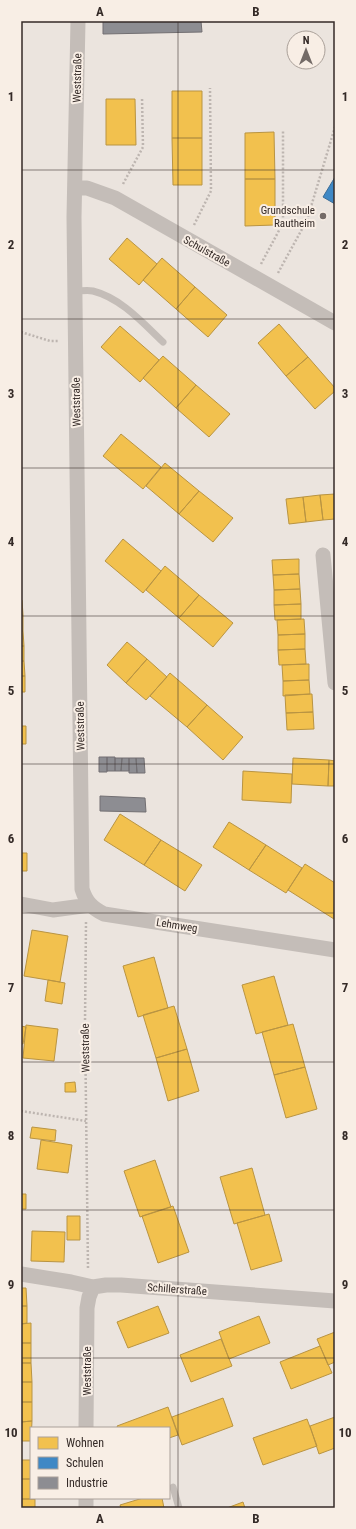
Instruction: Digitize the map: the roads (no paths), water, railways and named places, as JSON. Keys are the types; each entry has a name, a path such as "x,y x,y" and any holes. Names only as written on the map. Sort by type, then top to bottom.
{"street":[{"name":"Weststraße","path":"78,21 76,188 74,217 82,889 85,898 90,905"},
{"name":"Schulstraße","path":"76,188 87,188 116,198 187,240 335,323"},
{"path":"323,556 335,684"},
{"path":"21,904 53,910 90,905"},
{"name":"Lehmweg","path":"90,905 104,914 335,950"},
{"name":"Schillerstraße","path":"21,1274 93,1287 106,1284 121,1284 335,1301"},
{"name":"Weststraße","path":"86,1427 87,1308 93,1287"}],"lane":[{"path":"75,291 92,290 105,295 122,305 163,342"},
{"path":"172,1486 179,1508"}],"place":[{"name":"Grundschule Rautheim","path":"323,216"}]}
